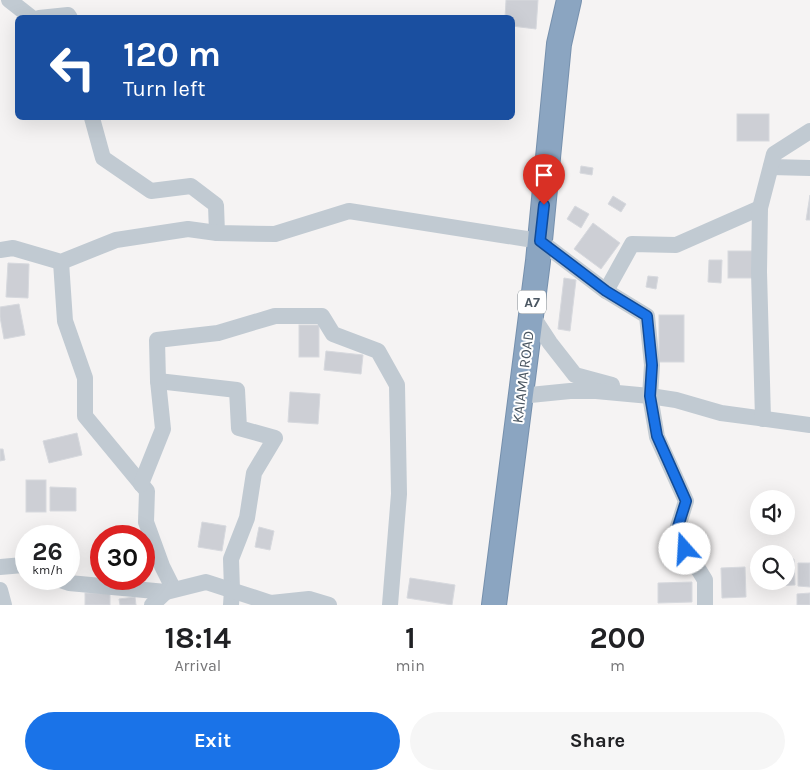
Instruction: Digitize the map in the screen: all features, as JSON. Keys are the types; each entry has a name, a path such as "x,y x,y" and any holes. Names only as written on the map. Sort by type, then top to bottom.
{"highway":[{"name":"KAIAMA ROAD","path":"494,605 540,241 559,44 569,0"}],"street":[{"path":"8,0 28,15"},
{"path":"93,120 103,158 152,191 191,186 216,206 217,233"},
{"path":"763,419 759,272 760,208 774,154 810,131"},
{"path":"771,167 810,168"},
{"path":"606,291 632,244 676,245 760,208"},
{"path":"0,250 13,248 61,262 116,240 188,230 217,233 275,234 349,211 540,241 606,291 647,316 652,365 650,396 657,436 686,501 676,533 705,580 705,605"},
{"path":"61,262 65,321 85,378 85,416 147,491 146,522 162,566 172,586 152,605"},
{"path":"531,314 550,343 576,375 650,396"},
{"path":"141,484 163,429 158,381 157,340 218,333 275,316 322,316 333,334 378,351 397,385 399,494 390,605"},
{"path":"158,381 237,390 238,428 275,438 254,473 247,518 231,559 232,598"},
{"path":"520,396 570,391 596,391 650,396 676,400 721,413 810,425"},
{"path":"0,567 15,566"},
{"path":"80,585 166,592 206,582 232,598 291,603 308,599 329,605"},
{"path":"0,590 4,605"}],"building":[{"path":"506,0 538,0 536,29 515,26 515,15 505,15"},
{"path":"737,114 769,114 769,141 737,141"},
{"path":"581,166 593,168 592,175 580,173"},
{"path":"810,195 810,220 806,220"},
{"path":"613,196 626,204 621,212 608,204"},
{"path":"575,206 589,214 581,228 567,219"},
{"path":"593,223 620,243 601,269 574,249"},
{"path":"728,251 752,251 752,278 728,278"},
{"path":"709,260 722,260 721,283 708,282"},
{"path":"8,263 29,264 28,298 6,297"},
{"path":"648,276 658,277 656,289 646,287"},
{"path":"564,278 576,280 570,331 558,329"},
{"path":"19,304 25,335 4,339 0,307"},
{"path":"659,315 684,315 684,362 659,362"},
{"path":"299,325 319,325 319,357 299,357"},
{"path":"326,351 363,355 361,374 324,370"},
{"path":"290,392 320,394 318,424 288,422"},
{"path":"77,433 82,455 49,463 43,441"},
{"path":"0,449 3,449 5,460 0,461"},
{"path":"26,480 46,480 46,512 26,512"},
{"path":"50,487 76,488 76,511 50,511"},
{"path":"202,522 226,526 222,551 198,547"},
{"path":"259,527 274,531 270,550 255,547"},
{"path":"798,563 810,563 810,587 798,586"},
{"path":"745,567 746,597 722,598 721,568"},
{"path":"410,578 455,585 452,605 407,598"},
{"path":"692,582 692,602 658,603 658,583"},
{"path":"85,593 110,593 110,605 85,605"},
{"path":"810,593 810,605 797,605 797,594"},
{"path":"135,597 136,605 120,605 119,599"}],"route":[{"path":"544,205 540,241 606,291 647,316 652,365 650,396 657,436 686,501 676,533 685,549"}]}
